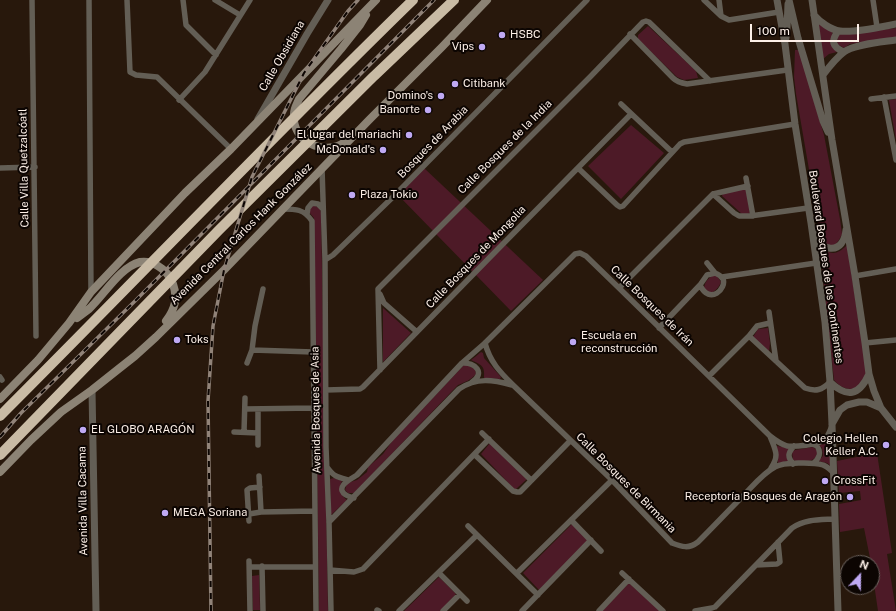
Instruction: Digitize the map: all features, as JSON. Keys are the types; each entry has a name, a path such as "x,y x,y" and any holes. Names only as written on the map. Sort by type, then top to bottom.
{"highway":[{"path":"0,416 354,57 413,0"},
{"name":"Avenida Central Carlos Hank González","path":"0,455 219,230 374,76 454,0"}],"main road":[{"name":"Avenida Central Carlos Hank González","path":"0,472 61,412 135,356 156,336 224,270 487,0"},
{"path":"354,135 341,144 326,148 317,147 305,141 298,132 294,124 295,108 299,99 360,25 373,3"},
{"path":"0,399 38,360 69,323 91,292 373,3"},
{"path":"69,323 89,308 123,272 132,265 142,261 157,265 165,271 171,279 176,291 175,305 172,314 156,336"}],"street":[{"name":"Calle Villa Quetzalcóatl","path":"32,0 36,336"},
{"path":"89,0 91,292"},
{"path":"127,0 130,72 136,75 157,77 231,149"},
{"path":"183,0 186,25 216,55"},
{"path":"215,0 240,15"},
{"path":"179,100 205,72 250,0"},
{"name":"Calle Obsidiana","path":"255,124 327,0"},
{"name":"Bosques de Arabia","path":"325,260 333,255 396,194 587,0"},
{"path":"704,0 721,16 730,20 779,12"},
{"path":"719,0 721,16"},
{"name":"Boulevard Bosques de los Continentes","path":"777,0 811,223 830,382 838,611"},
{"path":"784,44 787,28 788,0"},
{"path":"788,0 823,121 832,140"},
{"path":"812,0 832,140 866,343 869,374 881,408 896,427"},
{"path":"873,0 877,27"},
{"path":"814,15 818,20 838,31 854,31 896,24"},
{"name":"Calle Bosques de la India","path":"378,289 643,22 649,22 710,81"},
{"path":"838,31 834,37 834,44 837,49 844,52"},
{"path":"630,34 676,80 687,84 787,70"},
{"path":"822,75 834,61 852,47 896,40"},
{"path":"871,99 896,96"},
{"path":"884,97 896,160"},
{"path":"621,104 672,152"},
{"name":"Calle Bosques de Mongolia","path":"326,390 361,389 631,114"},
{"path":"578,168 620,207 623,206 672,152 684,142 795,124"},
{"path":"0,168 34,167"},
{"name":"Avenida Bosques de Asia","path":"322,168 325,260 326,447 331,611"},
{"path":"746,178 753,216"},
{"path":"619,288 713,194 748,186"},
{"path":"713,194 734,214 744,217 808,208"},
{"path":"282,209 294,209 307,214 308,208 312,203 318,204 323,209"},
{"name":"Avenida Bosques de Asia","path":"307,214 312,222 316,611"},
{"path":"811,223 820,244 830,248 840,246 845,237 847,228"},
{"name":"Calle Bosques de Irán","path":"350,480 365,468 462,363 485,343 577,253 586,256 770,436 788,446 813,444 824,440 832,424"},
{"path":"707,263 715,273 722,277 816,263"},
{"path":"855,276 896,269"},
{"path":"659,328 708,275 715,273"},
{"path":"700,285 701,288 708,294 714,294 722,287 722,277"},
{"path":"247,364 252,350 255,326 263,289"},
{"path":"378,289 380,297 384,303 417,332"},
{"path":"378,289 380,370"},
{"path":"769,312 776,361"},
{"path":"709,376 757,326 770,324"},
{"path":"749,336 805,388 811,390 824,388 830,382 845,392 853,392 865,383 869,374"},
{"path":"866,343 896,340"},
{"name":"Calle Bosques de Birmania","path":"485,343 491,360 513,385 612,480 672,543 680,546 693,546 698,542 750,488 769,470 776,466 788,463 814,463 824,465 833,472"},
{"path":"252,350 313,352"},
{"path":"329,522 459,390 476,380 478,370 476,366 471,363 462,363"},
{"path":"472,382 493,381 513,385"},
{"name":"Avenida Villa Cacama","path":"92,390 96,611"},
{"path":"244,432 245,398"},
{"path":"832,424 840,410 847,405 867,402 881,408"},
{"path":"245,409 314,408"},
{"path":"258,409 258,445"},
{"path":"234,432 258,433"},
{"path":"482,433 531,480"},
{"path":"769,470 776,457 770,436"},
{"path":"330,570 354,572 363,569 489,439"},
{"path":"475,455 515,492 520,492 570,441"},
{"path":"813,444 818,446 820,449 818,459 814,463"},
{"path":"793,464 790,460 789,452 794,446"},
{"path":"327,467 333,475 350,480"},
{"path":"259,476 261,512"},
{"path":"350,480 344,484 342,489 347,496 354,498"},
{"path":"517,573 612,480"},
{"path":"249,521 248,489 260,488"},
{"path":"249,514 261,512 315,511"},
{"path":"695,611 715,607 792,528 798,524 805,521 835,519"},
{"path":"571,520 601,551"},
{"path":"468,526 538,595"},
{"path":"399,611 477,535"},
{"path":"522,611 591,540"},
{"path":"756,565 777,564 780,562 778,542"},
{"path":"250,611 250,564 262,566 315,567"},
{"path":"262,566 263,611"},
{"path":"439,573 467,600"},
{"path":"622,573 663,611"},
{"path":"599,611 629,579"},
{"path":"444,611 460,594"}],"shaded area":[{"path":"818,23 833,30 832,35 837,52 829,54 823,59"},
{"path":"648,26 696,71 698,78 684,80 677,77 638,39 638,35"},
{"path":"896,28 896,37 850,44 844,48 837,44 838,36 840,34 853,34"},
{"path":"795,50 799,50 824,135 842,234 835,245 828,245 821,239 796,94 794,77"},
{"path":"896,99 896,140 889,100"},
{"path":"631,125 664,153 621,199 588,166"},
{"path":"424,168 543,280 511,311 398,195"},
{"path":"746,189 750,213 745,215 722,196 723,193"},
{"path":"312,205 320,208 321,213 328,611 319,611 314,218 309,212"},
{"path":"847,245 867,375 860,386 853,389 843,387 834,380 820,248 834,253 840,251"},
{"path":"713,275 717,276 721,282 714,292 710,293 704,288 707,280"},
{"path":"383,308 411,333 383,362"},
{"path":"768,328 770,343 769,352 753,337 758,329"},
{"path":"481,352 483,353 484,358 501,377 500,379 484,378 482,366 471,360"},
{"path":"465,364 475,369 476,374 458,385 354,493 348,493 345,490 347,483 357,480 367,472 368,467 383,454 393,440"},
{"path":"829,440 831,466 827,463 818,461 823,456 822,448 818,444 820,445 826,443"},
{"path":"490,443 527,479 515,490 481,454"},
{"path":"777,446 789,448 789,461 778,463"},
{"path":"813,447 817,450 817,454 813,460 801,462 793,460 792,452 795,450"},
{"path":"877,453 892,553 887,554 896,611 878,611 876,595 880,595 880,555 869,555 864,528 840,532 839,504 861,500 860,491 839,493 837,461"},
{"path":"334,478 342,481 341,491 347,500 331,515 330,479"},
{"path":"572,524 587,538 587,542 539,590 523,573"},
{"path":"259,575 260,610 253,610 252,576"},
{"path":"439,577 456,594 440,611 404,611"},
{"path":"629,583 660,611 602,611"}],"railway":[{"path":"211,611 208,401 213,326 224,270 252,177 304,73 348,11 358,0"},
{"path":"0,437 21,413 135,301 434,0"}],"place":[{"name":"HSBC","path":"502,35"},
{"name":"Vips","path":"482,47"},
{"name":"Citibank","path":"455,84"},
{"name":"Domino's","path":"441,96"},
{"name":"Banorte","path":"428,110"},
{"name":"El lugar del mariachi","path":"409,135"},
{"name":"McDonald's","path":"383,150"},
{"name":"Plaza Tokio","path":"352,195"},
{"name":"Toks","path":"177,340"},
{"name":"Escuela en reconstrucción","path":"573,342"},
{"name":"EL GLOBO ARAGÓN","path":"83,430"},
{"name":"Colegio Hellen Keller A.C.","path":"886,445"},
{"name":"CrossFit","path":"825,481"},
{"name":"Receptoría Bosques de Aragón","path":"850,497"},
{"name":"MEGA Soriana","path":"165,513"}]}
